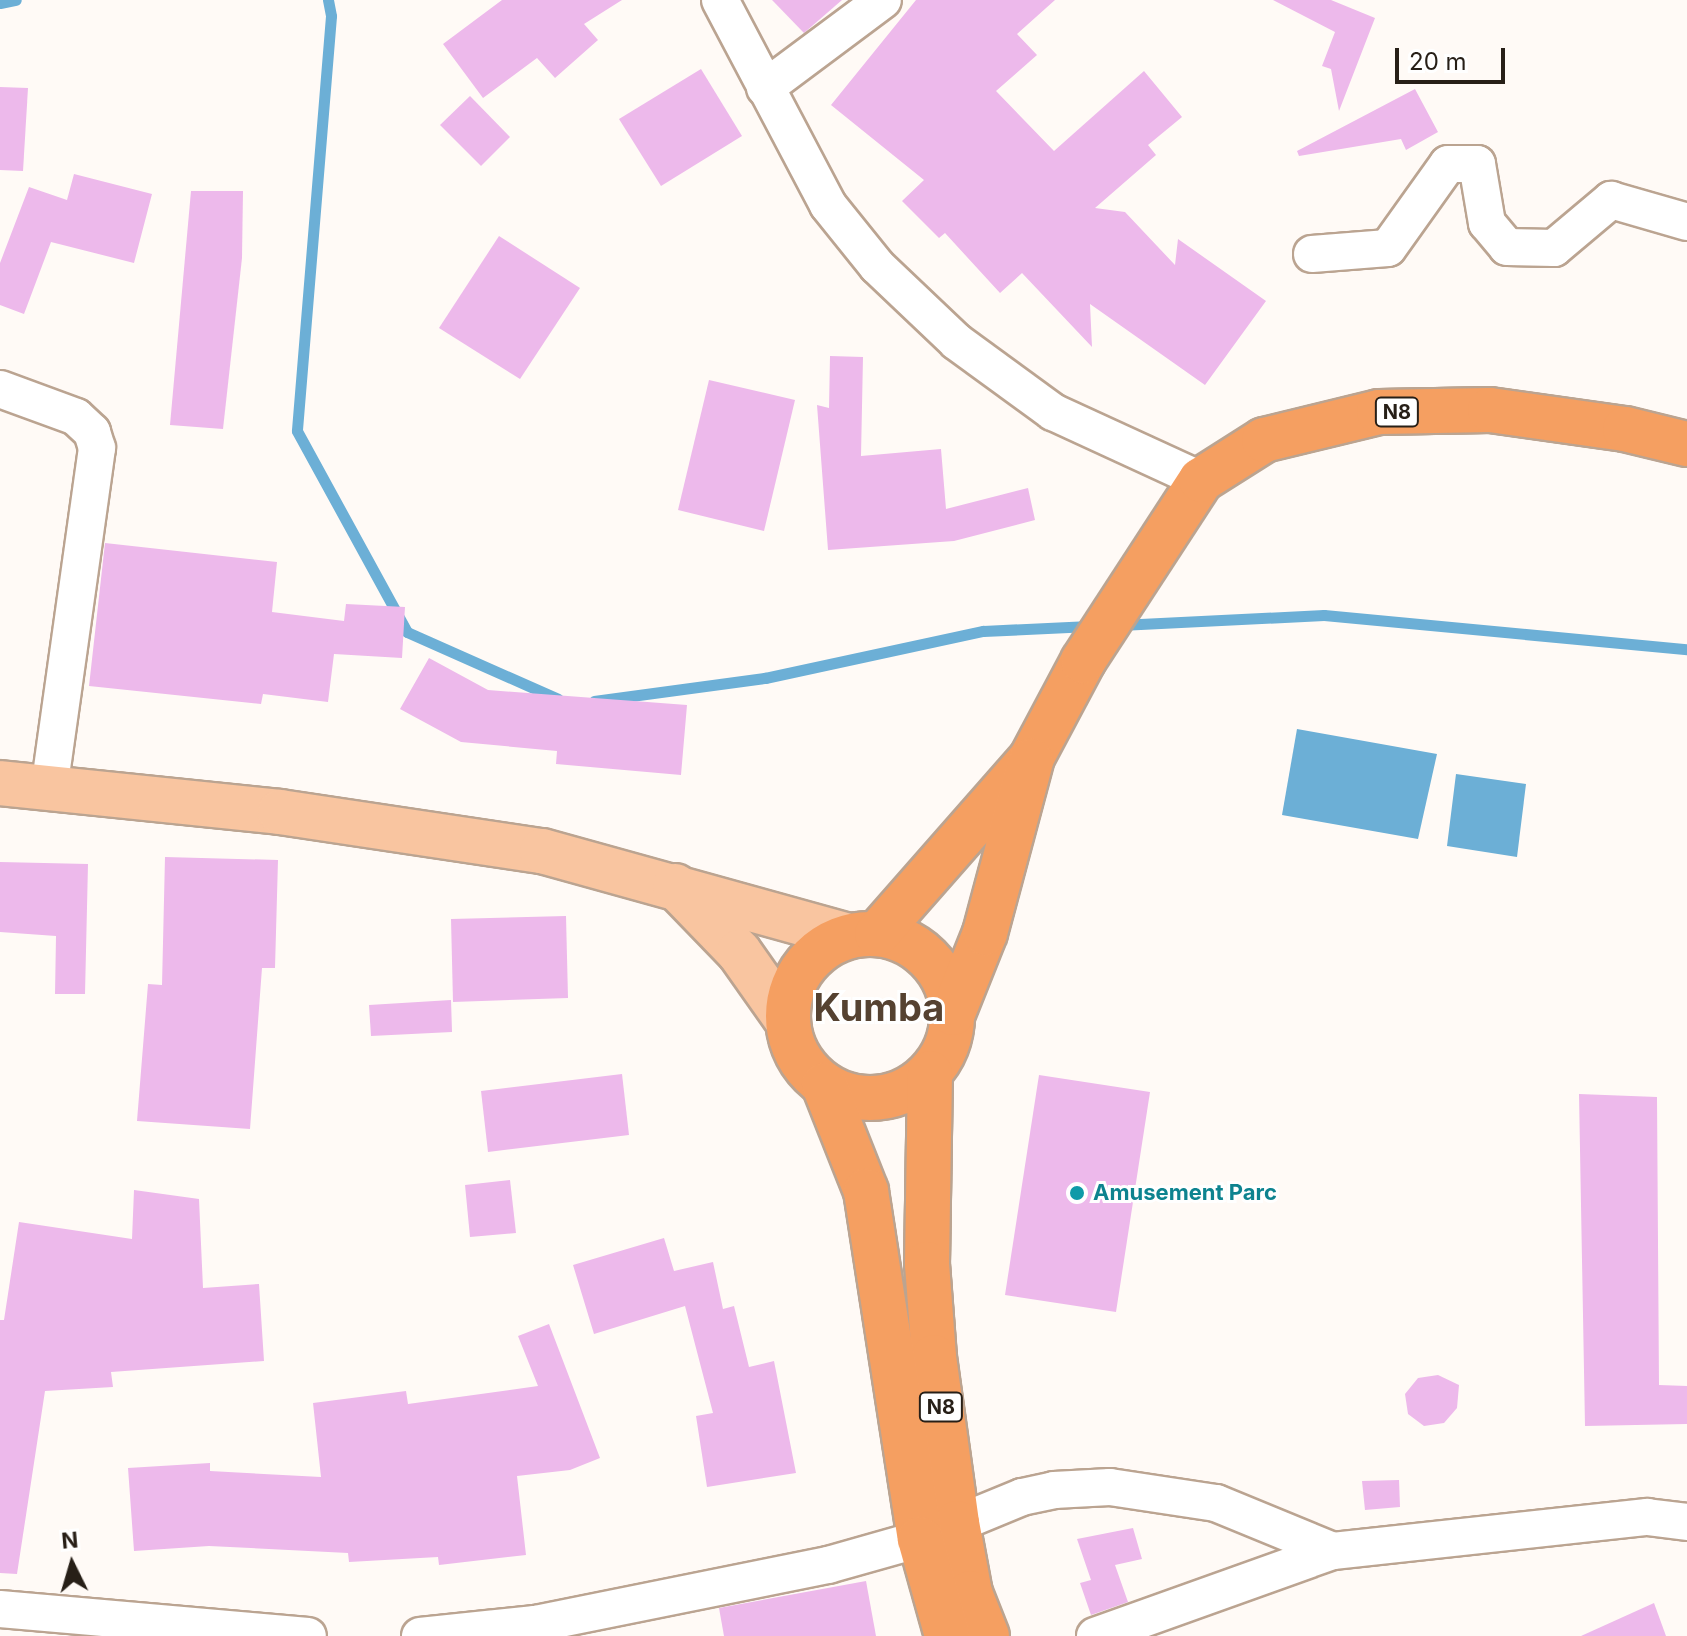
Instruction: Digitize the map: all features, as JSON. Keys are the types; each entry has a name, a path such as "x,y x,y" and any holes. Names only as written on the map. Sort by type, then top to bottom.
{"highway":[{"name":"N8","path":"953,1013 985,933 1031,759 1083,661 1153,546 1201,480 1264,440 1379,412 1490,410 1625,429 1687,444"},
{"name":"N8","path":"863,935 1031,759"},
{"path":"863,935 906,942 930,959 947,984 953,1013 952,1035 930,1073 907,1091 879,1098 849,1096 824,1085 792,1045 787,1020 791,992 804,968 823,948 863,935"},
{"name":"N8","path":"930,1073 927,1264 938,1531 947,1636"},
{"name":"N8","path":"824,1085 866,1191 938,1531 970,1593 987,1636"}],"main road":[{"path":"0,783 280,812 526,848 863,935"},
{"path":"673,884 739,952 787,1020"}],"street":[{"path":"720,0 828,205 877,266 957,342 1053,412 1201,480"},
{"path":"765,88 883,0"},
{"path":"1312,254 1388,248 1448,164 1477,164 1487,223 1507,247 1554,248 1611,200 1687,222"},
{"path":"0,389 76,417 92,432 97,448 49,788"},
{"path":"420,1636 535,1624 828,1565 938,1531 1022,1497 1110,1487 1216,1503 1333,1551"},
{"path":"1095,1636 1333,1551 1647,1517 1687,1522"},
{"path":"0,1609 308,1636"}],"water":[{"path":"1297,729 1437,754 1418,839 1282,815"},
{"path":"1456,774 1526,784 1517,857 1447,846"}],"building":[{"path":"502,0 622,0 584,24 598,40 555,78 537,58 483,98 443,44"},
{"path":"772,0 842,0 804,33"},
{"path":"916,0 1055,0 1017,34 1037,55 996,91 1054,151 1144,71 1182,117 1148,145 1156,155 1095,208 1125,212 1175,265 1178,239 1266,301 1205,385 1090,304 1092,347 1022,273 1000,293 945,233 939,238 902,201 924,180 831,105"},
{"path":"1273,0 1331,0 1375,18 1339,111 1331,69 1322,66 1335,32"},
{"path":"701,69 742,136 661,186 619,119"},
{"path":"0,87 28,88 23,171 0,170"},
{"path":"1415,89 1438,132 1406,150 1401,139 1299,156 1297,151"},
{"path":"470,96 510,137 481,166 440,125"},
{"path":"74,174 152,194 134,263 51,242 24,314 0,305 0,263 29,187 67,200"},
{"path":"191,191 243,191 242,258 223,429 170,425"},
{"path":"499,236 580,288 520,379 439,328"},
{"path":"830,356 863,357 861,456 941,449 946,509 1028,488 1035,520 954,541 828,550 817,405 829,408"},
{"path":"709,380 795,400 764,531 678,510"},
{"path":"105,543 277,562 272,612 344,621 346,604 405,607 402,658 334,654 328,702 263,694 261,704 89,686"},
{"path":"429,658 488,690 687,705 681,775 556,764 557,751 461,742 400,709"},
{"path":"165,857 278,860 275,968 262,968 250,1129 137,1121 148,984 162,985"},
{"path":"0,862 88,864 85,994 55,994 56,936 0,932"},
{"path":"566,916 568,998 453,1002 451,919"},
{"path":"451,1000 452,1032 371,1036 369,1005"},
{"path":"622,1074 629,1135 488,1152 481,1091"},
{"name":"Amusement Parc","path":"1039,1075 1150,1092 1116,1312 1005,1295"},
{"path":"1579,1094 1657,1097 1659,1385 1687,1386 1687,1424 1585,1426"},
{"path":"510,1180 516,1233 470,1237 465,1185"},
{"path":"134,1190 199,1199 203,1288 259,1284 264,1361 111,1372 113,1387 45,1391 17,1574 0,1573 0,1320 4,1320 19,1222 132,1239"},
{"path":"664,1238 674,1271 713,1262 723,1309 734,1306 749,1367 774,1361 796,1473 707,1487 696,1416 713,1413 685,1306 594,1334 573,1265"},
{"path":"549,1324 600,1458 570,1470 517,1476 526,1555 439,1565 438,1557 349,1562 348,1553 209,1546 134,1551 128,1468 210,1463 210,1471 321,1477 313,1403 406,1391 408,1404 538,1386 518,1336"},
{"path":"1438,1375 1459,1385 1457,1408 1444,1423 1424,1426 1408,1414 1405,1394 1418,1378"},
{"path":"1399,1480 1400,1507 1365,1510 1362,1481"},
{"path":"1133,1528 1142,1559 1115,1565 1128,1602 1091,1615 1080,1583 1091,1580 1077,1539"},
{"path":"866,1581 876,1636 724,1636 719,1608"},
{"path":"1654,1603 1666,1636 1581,1636"}],"waterway":[{"path":"0,3 16,0"},
{"path":"328,0 331,16 297,431 407,632 558,699"},
{"path":"1120,625 1324,615 1687,649"},
{"path":"594,701 765,678 983,631 1090,626"}],"place":[{"name":"Amusement Parc","path":"1077,1193"}],"district":[{"name":"Kumba","path":"879,1008"}]}
